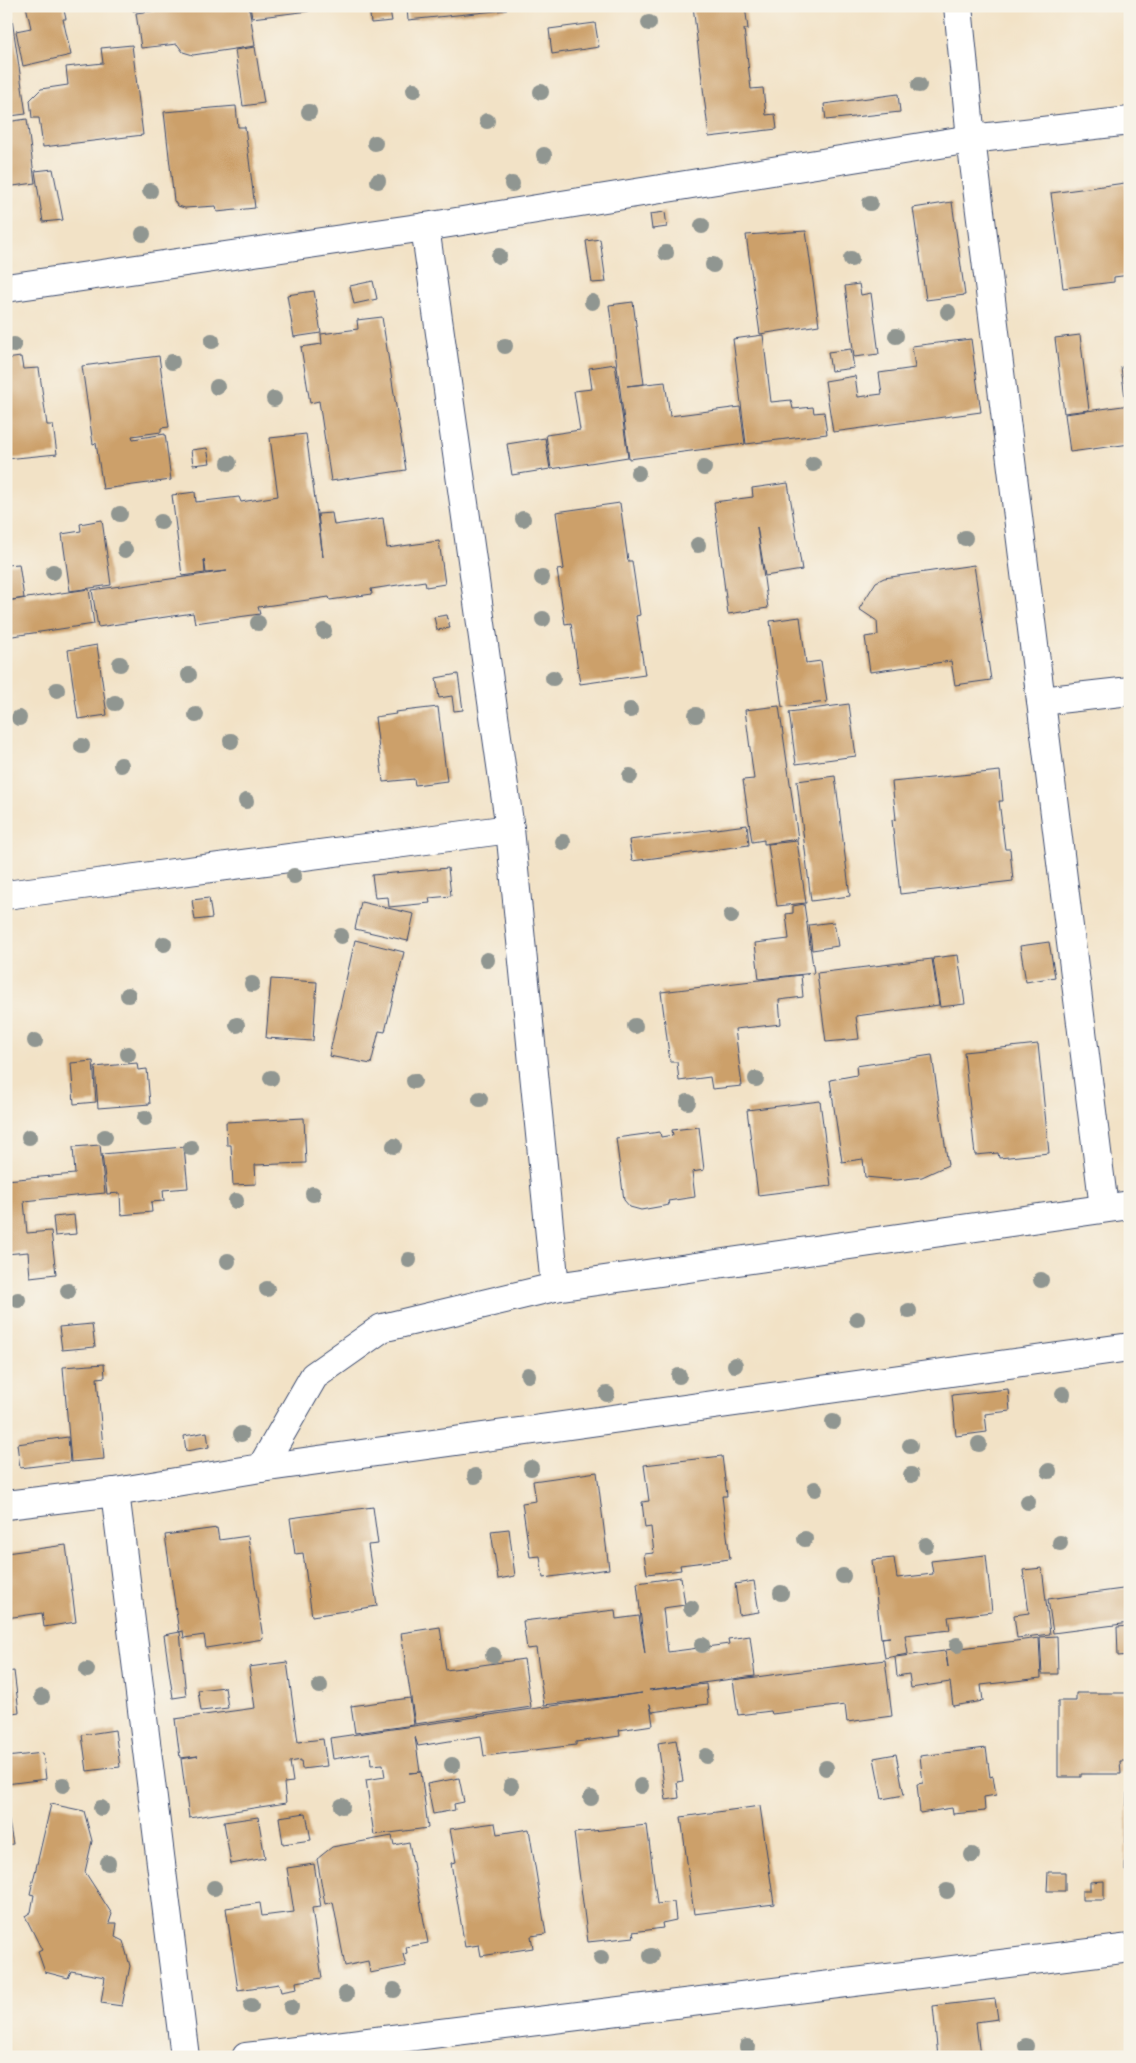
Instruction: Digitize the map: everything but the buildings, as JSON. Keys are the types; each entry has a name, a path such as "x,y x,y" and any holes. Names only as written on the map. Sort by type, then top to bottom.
{"street":[{"path":"261,1468 314,1376 382,1328 556,1287 1117,1206 1041,701 971,139 958,6"},
{"path":"6,288 425,227 971,139 1130,121"},
{"path":"425,227 510,829 556,1287"},
{"path":"1041,701 1130,692"},
{"path":"6,895 510,829"},
{"path":"6,1505 116,1492 261,1468 1130,1347"},
{"path":"116,1492 185,2057"},
{"path":"246,2057 1130,1948"}]}
